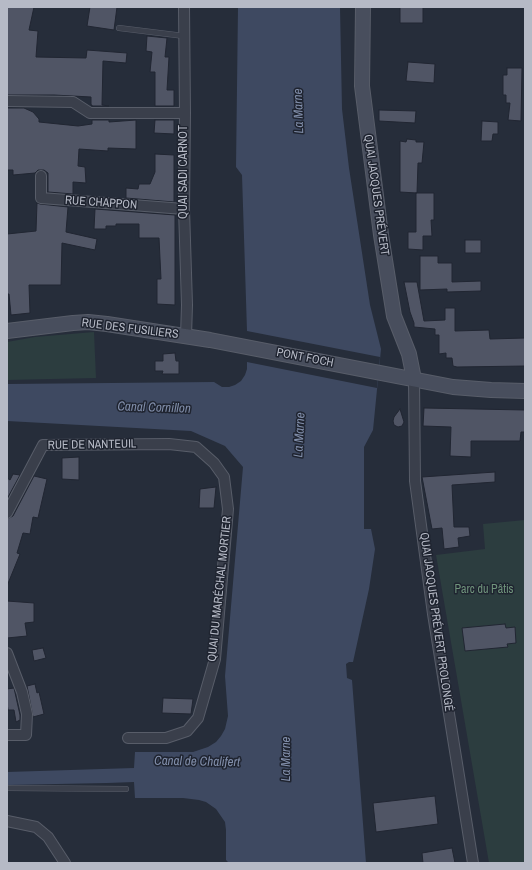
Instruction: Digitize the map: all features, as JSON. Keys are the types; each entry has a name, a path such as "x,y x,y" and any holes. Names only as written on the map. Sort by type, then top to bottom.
{"main road":[{"name":"QUAI JACQUES PRÉVERT","path":"363,7 362,86 381,235 394,316 409,354 414,379"},
{"name":"RUE DES FUSILIERS","path":"7,331 88,322 186,336 229,344"},
{"name":"PONT FOCH","path":"229,344 453,387 525,391"}],"street":[{"name":"QUAI SADI CARNOT","path":"184,7 184,209 187,305 186,336"},
{"path":"7,101 73,102 90,113 185,113"},
{"name":"RUE CHAPPON","path":"41,176 41,198 184,209"},
{"name":"QUAI JACQUES PRÉVERT PROLONGÉ","path":"414,379 415,481 433,614 472,863"},
{"name":"QUAI DU MARÉCHAL MORTIER","path":"128,738 166,738 187,730 198,718 215,659 228,509 224,477 214,462 196,447 169,444"},
{"name":"RUE DE NANTEUIL","path":"7,513 43,445 169,444"},
{"path":"7,653 22,692 27,721 26,735 7,736"},
{"path":"7,821 36,827 48,837 65,863"}],"lane":[{"path":"119,28 184,36"},
{"path":"7,788 126,789"}],"green space":[{"path":"94,332 96,378 7,380 7,342 35,337"},
{"name":"Parc du Pâtis","path":"525,520 525,863 489,863 436,555 485,549 483,524"}],"water":[{"path":"238,7 340,7 342,109 349,168 370,305 381,349 373,430 364,447 364,529 371,529 375,549 369,589 353,662 346,664 347,678 352,680 366,863 229,863 226,860 225,822 216,809 206,802 199,800 183,798 135,798 134,782 7,785 7,772 134,768 135,752 193,752 208,747 216,742 225,729 228,716 225,676 243,467 225,446 191,431 7,421 7,384 214,382 222,387 229,387 241,381 245,375 247,369 247,331 242,175 236,167"}],"pier":[{"path":"247,331 380,357 377,388 247,362"}],"building":[{"path":"7,7 34,7 29,30 38,31 36,57 86,58 87,50 127,53 126,63 103,61 102,105 109,106 92,106 91,97 7,95"},
{"path":"90,7 117,7 114,30 87,26"},
{"path":"400,7 423,7 423,23 400,23"},
{"path":"147,36 167,38 165,57 169,57 167,90 174,90 174,106 155,106 155,72 150,72 152,52 146,51"},
{"path":"408,62 435,64 434,83 406,81"},
{"path":"507,68 522,68 521,121 508,120 510,103 506,103 506,95 503,95 503,75 507,75"},
{"path":"7,108 24,108 33,112 39,119 39,122 78,126 92,124 92,120 109,120 109,122 136,120 136,149 108,148 108,151 79,149 78,166 85,167 86,183 73,182 73,194 48,192 48,173 44,170 38,170 35,173 13,175 13,170 7,170"},
{"path":"379,110 416,111 415,123 379,121"},
{"path":"155,120 174,120 174,134 154,133"},
{"path":"482,121 498,122 498,134 493,134 492,141 481,141"},
{"path":"407,139 416,140 416,142 424,142 422,163 418,163 417,193 400,192 400,141 406,142"},
{"path":"155,154 174,155 174,202 126,198 126,188 138,189 139,184 150,184 155,172"},
{"path":"416,193 434,193 434,220 431,220 432,236 423,236 423,250 408,249 408,232 416,232"},
{"path":"37,203 68,207 66,232 97,239 95,250 62,243 61,285 29,285 30,313 11,315 9,294 7,294 7,234 36,231"},
{"path":"95,209 175,215 175,305 157,304 157,279 161,279 159,238 139,238 139,224 116,224 116,226 106,226 106,229 94,229"},
{"path":"465,240 481,240 481,253 465,253"},
{"path":"420,256 438,256 438,263 452,263 452,282 481,281 481,291 447,292 447,289 420,290"},
{"path":"404,282 417,282 424,321 445,320 445,308 455,308 455,331 489,330 490,339 525,338 525,366 453,366 452,358 446,358 446,353 439,354 439,335 435,335 435,329 414,327"},
{"path":"175,353 176,361 179,361 179,374 162,374 163,371 155,371 155,361 163,361 163,354"},
{"path":"424,408 525,410 525,432 521,432 520,441 471,441 471,457 450,456 451,427 423,426"},
{"path":"400,409 404,422 402,426 398,427 394,425 393,421"},
{"path":"79,457 79,480 62,479 62,458"},
{"path":"495,472 495,482 452,485 454,527 469,527 470,536 458,538 459,547 444,549 442,528 432,529 422,477"},
{"path":"13,474 20,475 7,499 7,478 10,480"},
{"path":"34,476 47,479 38,518 33,517 30,534 23,533 17,553 20,554 7,586 7,519 13,516"},
{"path":"216,487 214,508 199,508 200,489"},
{"path":"7,601 34,603 34,622 25,623 27,636 7,638"},
{"path":"505,624 506,628 515,627 516,643 507,644 508,647 465,651 462,628"},
{"path":"43,648 46,658 34,661 32,650"},
{"path":"35,684 37,693 39,692 44,714 33,717 27,686"},
{"path":"14,688 20,715 20,720 16,722 14,710 8,710 7,703 7,689"},
{"path":"163,698 193,699 191,714 162,713"},
{"path":"435,796 438,824 376,832 373,803"},
{"path":"452,848 455,863 423,863 422,853"}],"water label":[{"name":"La Marne","path":"299,111"},
{"name":"Canal Cornillon","path":"154,408"},
{"name":"La Marne","path":"300,435"},
{"name":"La Marne","path":"287,759"},
{"name":"Canal de Chalifert","path":"197,762"}]}
